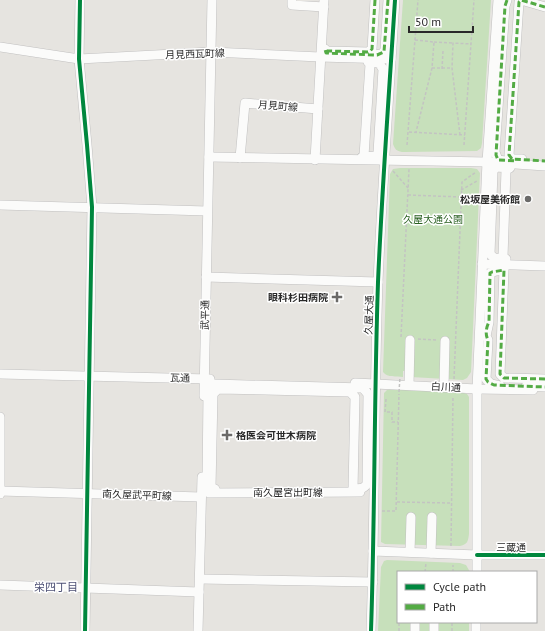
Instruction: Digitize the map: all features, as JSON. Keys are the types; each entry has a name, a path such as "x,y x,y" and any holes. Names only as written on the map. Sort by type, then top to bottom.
{"street":[{"path":"80,0 79,59 88,144 92,208 88,377 85,631"},
{"name":"武平通","path":"198,631 212,0"},
{"path":"292,0 292,5 324,3 315,160"},
{"path":"374,0 372,50 368,52 327,51 325,49 326,53 377,55 384,52 388,0"},
{"name":"久屋大通","path":"371,631 374,551 375,383 378,282 384,161 395,0"},
{"path":"476,571 477,389 487,162 498,0"},
{"path":"506,0 496,155 497,159 500,160 545,163"},
{"path":"545,5 521,0 519,2 509,155 512,159 545,163"},
{"path":"530,0 545,5"},
{"path":"538,0 545,5"},
{"name":"月見西瓦町線","path":"0,47 79,59 212,52 320,58 391,59"},
{"path":"368,62 376,62 381,64 384,69 378,151 377,155 373,157 362,157 364,156 370,64 368,62"},
{"name":"月見町線","path":"240,158 244,103 318,109"},
{"path":"209,157 545,163"},
{"path":"498,167 510,168 506,170 503,257 506,259 494,258 490,254 493,169 498,167"},
{"path":"0,206 207,211"},
{"path":"482,264 545,266"},
{"path":"541,389 494,385 486,379 488,340 486,336 490,273 504,270 500,374 504,378 545,379"},
{"path":"206,277 378,282"},
{"path":"409,340 409,385"},
{"path":"443,340 444,387"},
{"name":"瓦通","path":"0,374 360,383"},
{"name":"白川通","path":"360,383 477,389 541,389"},
{"path":"213,384 218,384 363,388 368,394 367,484 361,488 353,489 355,397 350,392 218,389 213,394 211,487 215,489 209,489 207,484 208,394 210,387 213,384"},
{"path":"0,417 0,492"},
{"name":"南久屋武平町線","path":"0,492 201,495"},
{"name":"南久屋宮出町線","path":"201,495 374,492"},
{"path":"410,552 411,517"},
{"path":"431,553 432,517"},
{"name":"三蔵通","path":"374,551 477,555 545,555"},
{"path":"200,579 373,582"},
{"path":"0,585 199,592"}],"path":[{"path":"407,145 418,0"},
{"path":"464,145 474,0"},
{"path":"415,40 471,44"},
{"path":"416,132 432,68 434,42"},
{"path":"453,43 452,68 460,135"},
{"path":"442,69 443,51"},
{"path":"432,68 452,68"},
{"path":"408,132 464,135"},
{"path":"409,169 409,340 443,340"},
{"path":"393,171 408,188"},
{"path":"454,379 461,190 462,182 476,172"},
{"path":"461,190 480,180"},
{"path":"408,195 461,197"},
{"path":"382,511 396,511 400,377"},
{"path":"451,546 453,392"},
{"path":"386,399 385,412 392,412 392,422 398,422"},
{"path":"397,502 452,503"},
{"path":"426,563 426,571"},
{"path":"453,565 453,571"}],"green space":[{"path":"403,0 491,0 482,143 481,148 477,151 402,152 398,151 393,144"},
{"name":"久屋大通公園","path":"471,168 477,169 480,173 471,372 467,378 463,380 411,377 406,371 403,371 403,377 387,375 383,372 390,174 393,169"},
{"path":"390,389 464,393 469,397 469,534 468,540 465,544 460,546 385,544 381,542 384,393"},
{"path":"384,561 460,563 466,565 469,571 397,571 397,623 469,623 469,631 378,631 381,567"}],"marked path":[{"path":"375,0 372,49 368,52 327,51 325,49 326,53 377,55 384,52 388,0"},
{"path":"507,0 505,6 496,155 498,160 517,161"},
{"path":"545,7 521,0 519,2 509,155 512,159 545,161"},
{"path":"545,379 504,378 500,374 504,270 490,273 489,322 486,331 488,340 486,379 494,385 545,387"}],"cycle path":[{"path":"80,0 79,59 92,207 85,631"},
{"path":"371,631 378,282 395,0"},
{"path":"477,555 545,555"}],"place":[{"name":"松坂屋美術館","path":"528,199"},
{"name":"眼科杉田病院","path":"337,297"},
{"name":"格医会可世木病院","path":"227,435"}],"district":[{"name":"栄四丁目","path":"56,587"}]}
